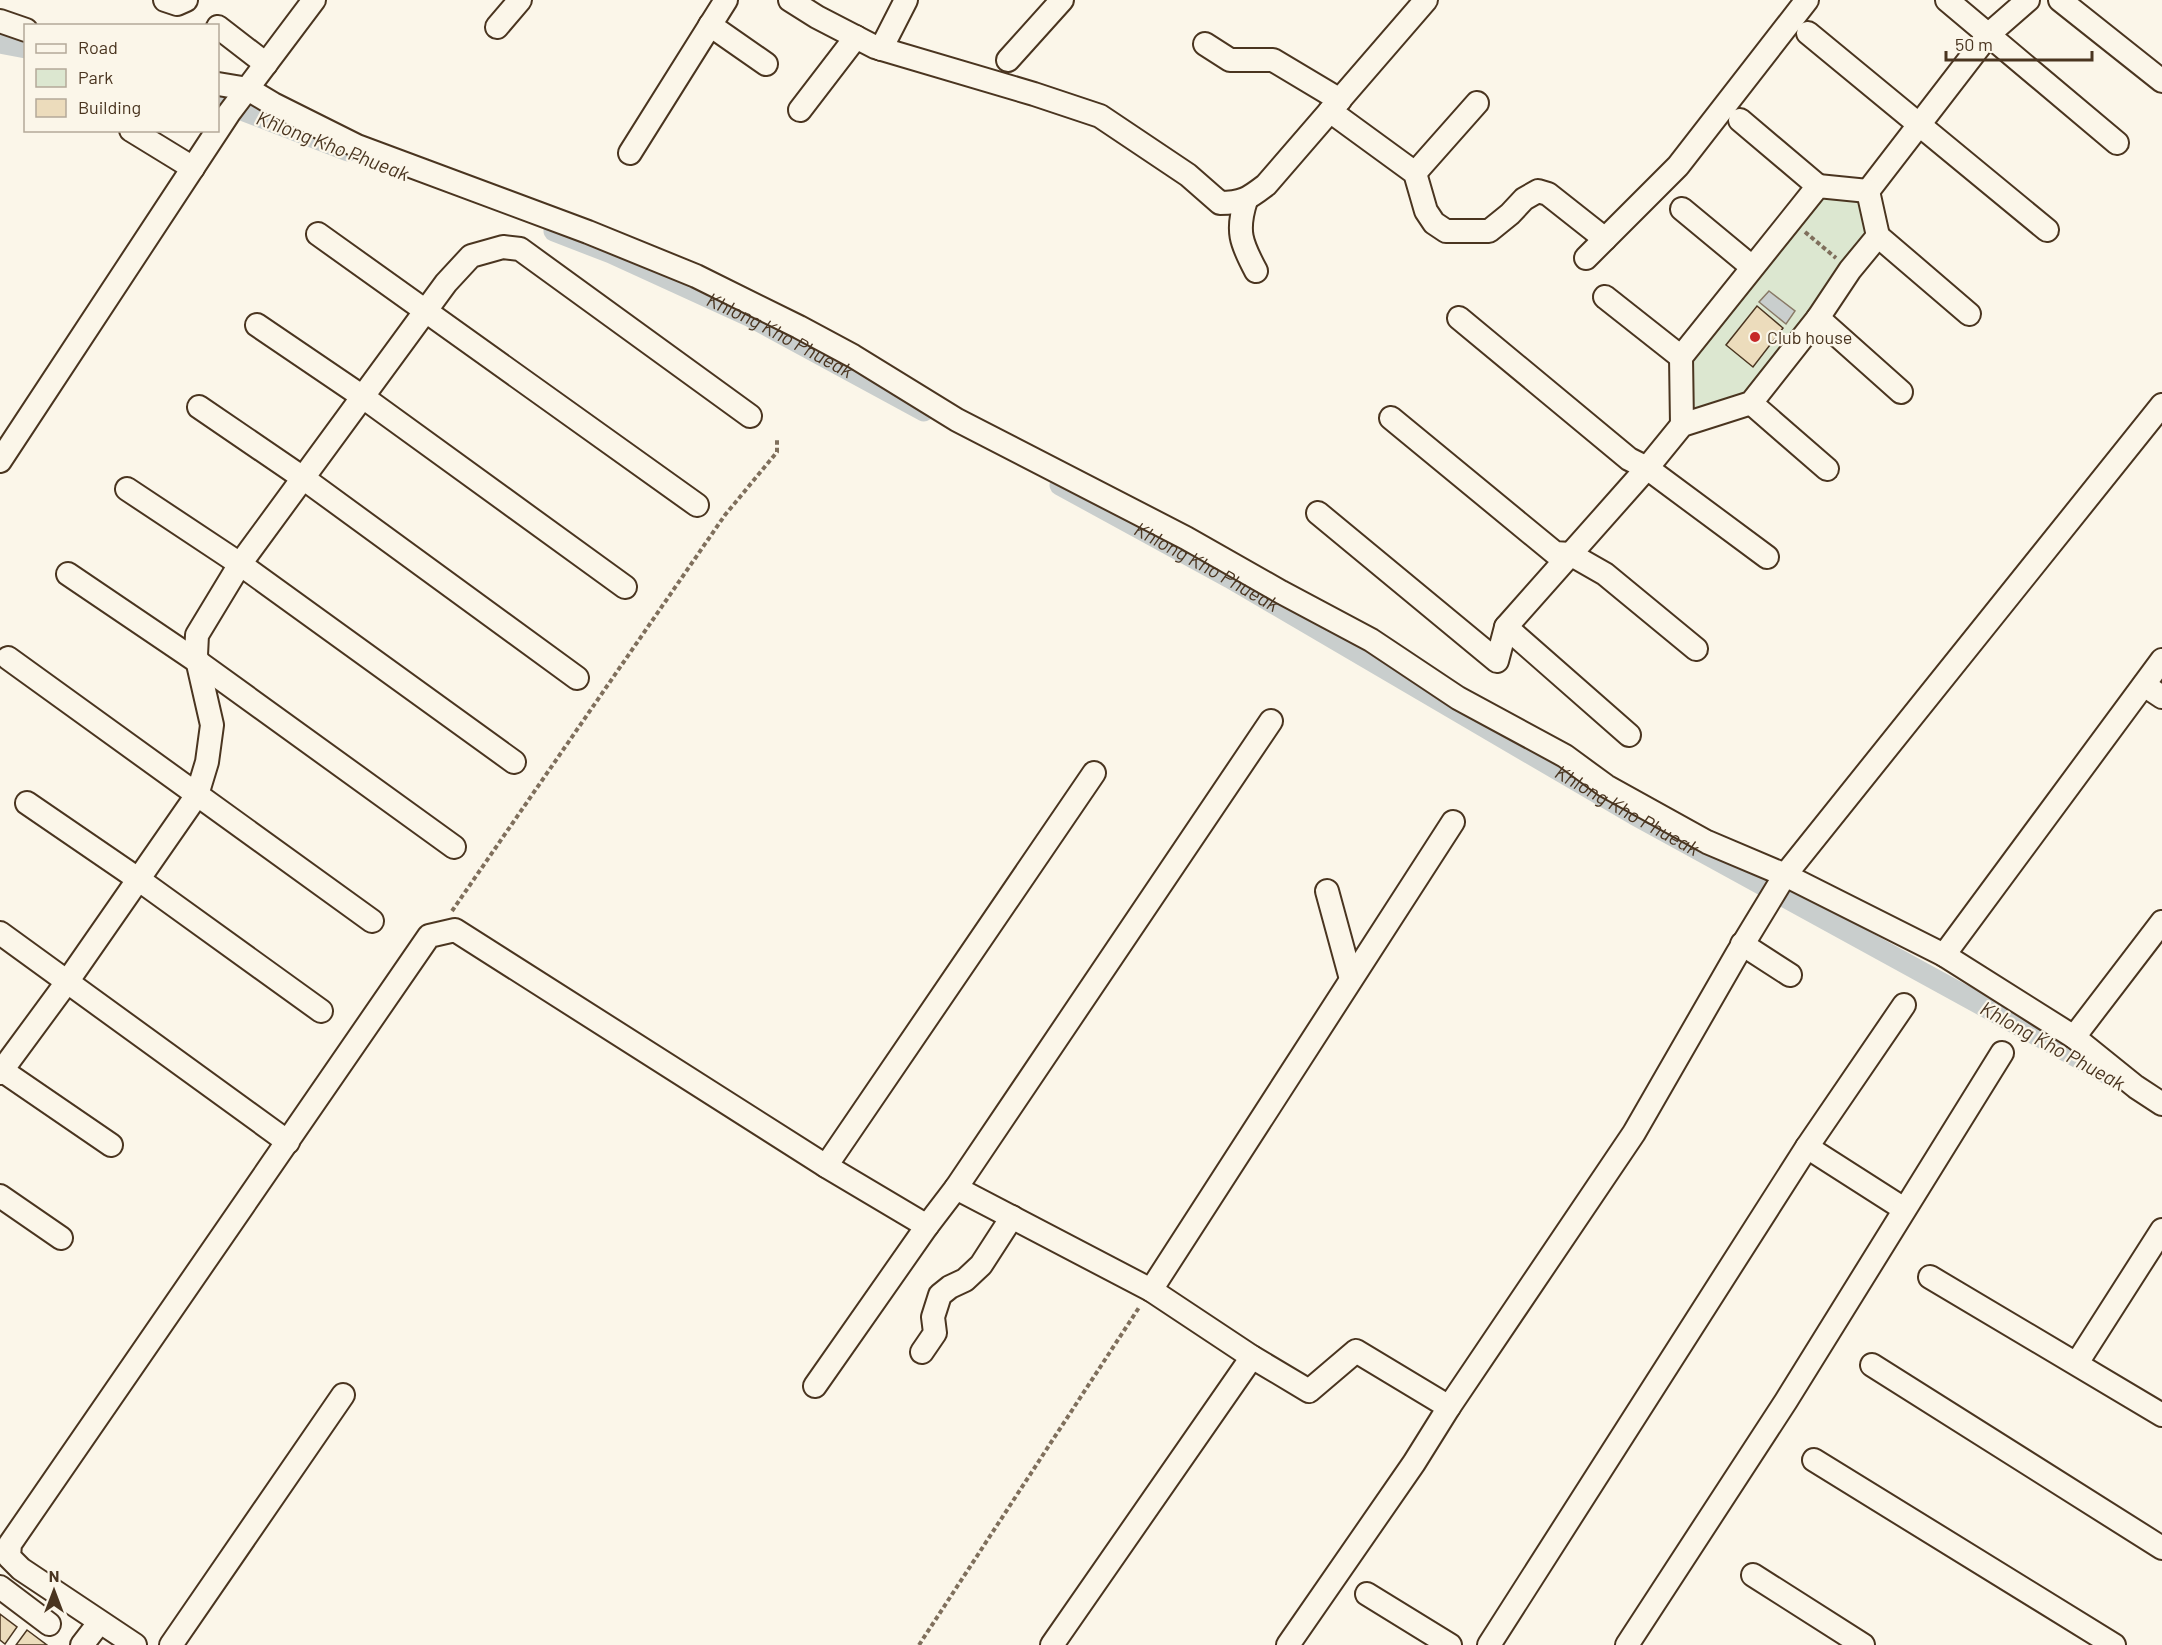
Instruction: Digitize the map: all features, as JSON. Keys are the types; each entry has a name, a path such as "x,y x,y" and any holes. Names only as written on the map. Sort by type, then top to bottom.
{"street":[{"path":"165,0 177,4 186,0"},
{"path":"497,27 520,0"},
{"path":"630,153 726,0"},
{"path":"790,0 817,17 881,49 1100,116 1188,175 1220,203 1238,203 1246,200 1266,185 1426,0"},
{"path":"881,49 906,0"},
{"path":"1008,60 1062,0"},
{"path":"1586,258 1678,166 1807,0"},
{"path":"1947,0 2117,143"},
{"path":"1969,314 1878,236 1868,191 1989,34 2028,0"},
{"path":"2060,0 2162,81"},
{"path":"219,128 312,1"},
{"path":"0,21 24,29"},
{"path":"710,25 766,64"},
{"path":"219,28 266,64"},
{"path":"1808,33 2047,230"},
{"path":"800,110 856,37"},
{"path":"1205,44 1230,60 1273,60 1335,105 1415,173 1426,211 1434,223 1446,231 1489,231 1524,199 1538,191 1548,194 1605,239"},
{"path":"219,84 246,91 357,146 588,232 696,276 799,327 853,356 957,420 1186,538 1371,640 1458,698 1565,756 1606,786 1707,842 1778,886 1944,955 2074,1037 2136,1087 2162,1104"},
{"path":"1415,173 1477,103"},
{"path":"1740,120 1818,186 1868,191"},
{"path":"134,132 193,168"},
{"path":"0,461 217,132"},
{"path":"1682,425 1681,357 1818,186"},
{"path":"1246,200 1241,217 1240,235 1243,248 1256,271"},
{"path":"1683,209 1752,267"},
{"path":"318,234 697,505"},
{"path":"1318,513 1497,661 1506,627 1647,468 1682,425 1751,403 1818,318 1850,270 1878,236"},
{"path":"111,1145 1,1071 67,982 197,795 207,762 212,725 196,655 197,635 240,564 446,283 471,256 503,248 520,249 750,416"},
{"path":"1605,297 1681,357"},
{"path":"1459,318 1629,459 1647,468 1767,557"},
{"path":"1818,318 1900,392"},
{"path":"258,325 363,397 625,587"},
{"path":"1751,403 1827,469"},
{"path":"1288,1645 1414,1463 1449,1407 1634,1133 1742,944 1778,886 2162,405"},
{"path":"199,406 303,478 577,678"},
{"path":"1391,418 1555,553 1570,554 1605,574 1696,649"},
{"path":"127,489 240,564 514,762"},
{"path":"68,574 198,662 454,847"},
{"path":"1506,627 1629,735"},
{"path":"8,657 372,921"},
{"path":"1944,955 2153,691 2162,660"},
{"path":"815,1386 956,1188 1271,721"},
{"path":"826,1166 1094,773"},
{"path":"27,803 138,879 321,1011"},
{"path":"1151,1290 1453,822"},
{"path":"1327,891 1351,979"},
{"path":"2074,1037 2162,922"},
{"path":"135,1645 21,1569 9,1557 10,1544 429,936 455,930 826,1166 927,1226"},
{"path":"0,933 288,1142"},
{"path":"1742,944 1790,975"},
{"path":"1489,1645 1807,1147 1904,1005"},
{"path":"1627,1645 1786,1401 2002,1053"},
{"path":"1807,1147 1904,1209"},
{"path":"956,1188 1151,1290 1252,1357 1309,1391 1356,1351 1449,1407"},
{"path":"0,1196 61,1238"},
{"path":"922,1352 935,1333 933,1317 940,1295 965,1280 981,1264 1012,1217"},
{"path":"2077,1364 2162,1230"},
{"path":"1930,1277 2162,1415"},
{"path":"1052,1645 1252,1357"},
{"path":"1872,1365 2162,1548"},
{"path":"171,1645 343,1395"},
{"path":"1814,1461 2114,1645"},
{"path":"1753,1575 1863,1645"},
{"path":"0,1587 49,1624"},
{"path":"1367,1594 1450,1645"},
{"path":"82,1645 99,1623"}],"path":[{"path":"1791,220 1850,270"},
{"path":"437,934 725,515 777,452 777,440"},
{"path":"919,1645 1151,1290"}],"green space":[{"path":"1818,186 1868,191 1878,236 1751,403 1682,425 1681,357"}],"shaded area":[{"path":"1769,291 1795,311 1786,324 1759,302"}],"building":[{"name":"Club house","path":"1757,306 1783,328 1753,367 1726,345"},
{"path":"0,1614 17,1627 5,1644 0,1640"},
{"path":"27,1630 47,1645 16,1645"}],"waterway":[{"name":"Khlong Kho Phueak","path":"0,43 24,48"},
{"name":"Khlong Kho Phueak","path":"219,101 348,151"},
{"name":"Khlong Kho Phueak","path":"554,231 611,253 751,317 924,411"},
{"name":"Khlong Kho Phueak","path":"1060,485 1230,578 1635,815 2113,1077"}],"place":[{"name":"Club house","path":"1755,337"}]}
